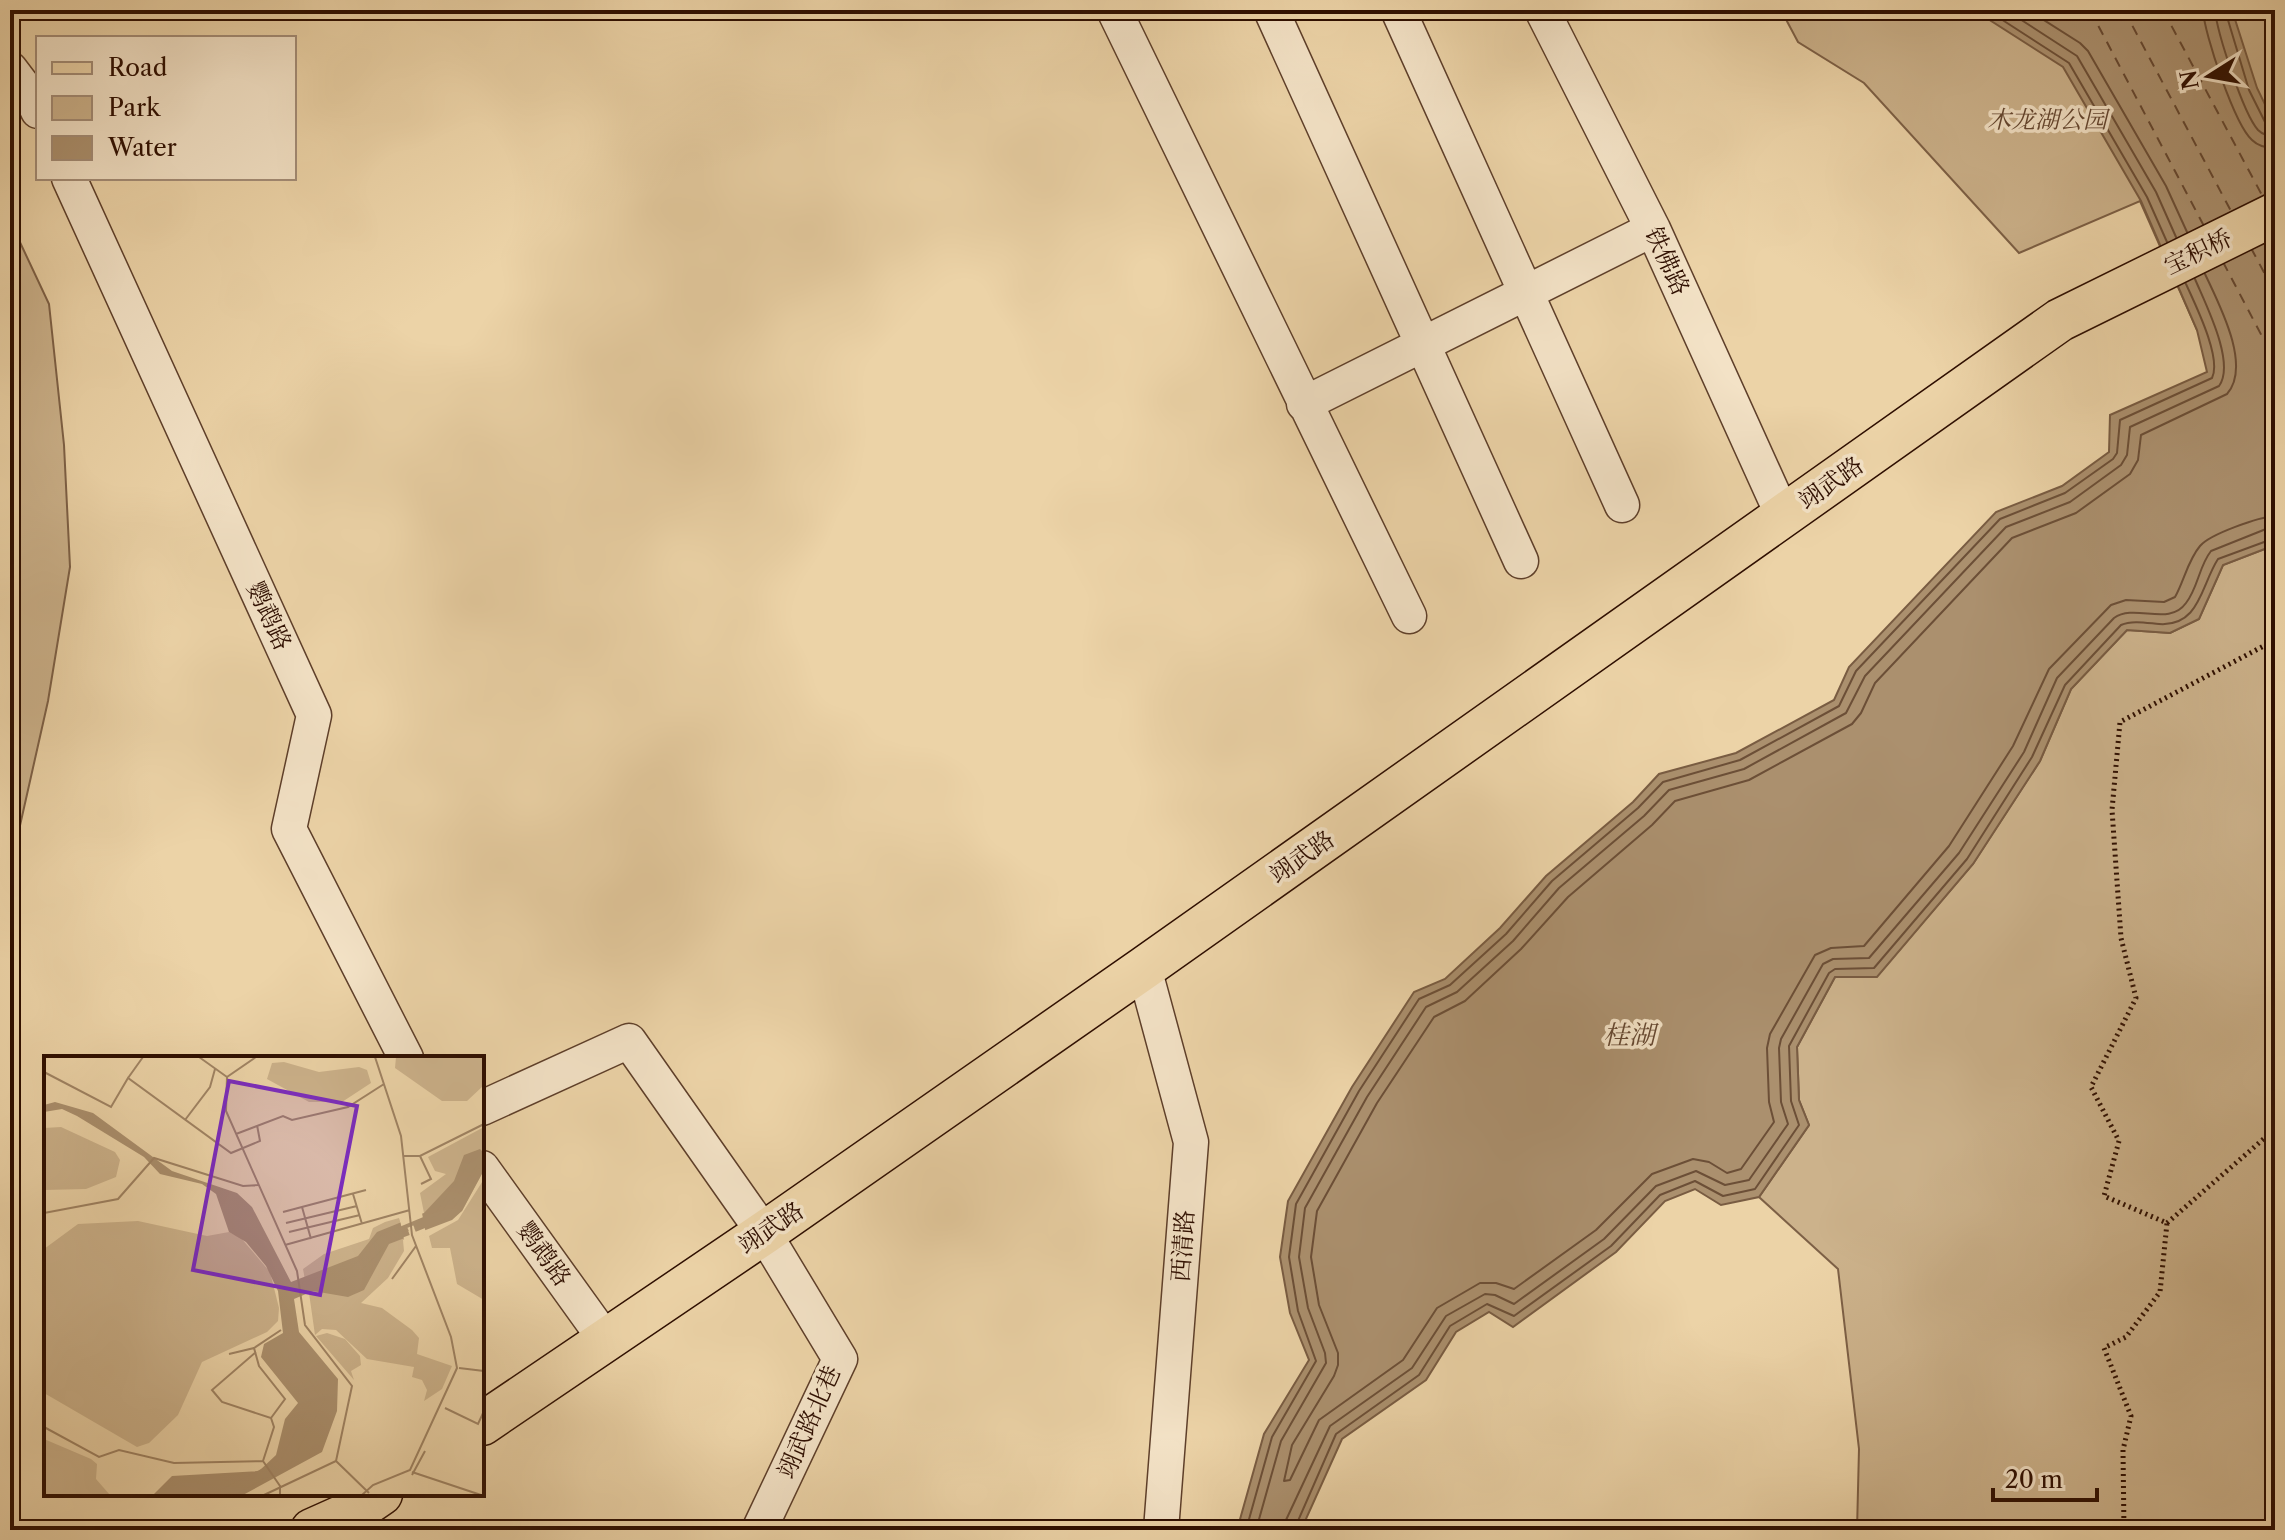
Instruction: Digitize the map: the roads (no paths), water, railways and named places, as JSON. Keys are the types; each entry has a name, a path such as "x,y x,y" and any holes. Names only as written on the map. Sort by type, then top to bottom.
{"main road":[{"name":"宝积桥","path":"2121,289 2275,214"},
{"name":"翊武路","path":"484,1423 764,1233 1144,968 2060,320 2121,289"},
{"path":"312,1530 359,1509 378,1496"}],"street":[{"path":"1114,10 1409,616"},
{"path":"1271,10 1521,561"},
{"path":"1398,10 1622,505"},
{"name":"铁佛路","path":"1542,10 1653,229 1783,516"},
{"path":"10,69 36,107"},
{"name":"鹦鹉路","path":"70,180 314,715 289,829 405,1056"},
{"path":"1304,404 1653,229"},
{"name":"西清路","path":"1144,968 1191,1142 1161,1530"},
{"path":"484,1107 629,1041 764,1233"},
{"name":"鹦鹉路","path":"484,1171 605,1339"},
{"name":"翊武路北巷","path":"759,1530 840,1359 764,1233"}],"water":[{"name":"桂湖","path":"1974,10 2232,10 2257,88 2275,125 2275,545 2223,565 2199,619 2170,633 2127,630 2071,689 2040,761 1973,864 1877,977 1835,977 1797,1047 1799,1100 1809,1125 1759,1197 1721,1205 1695,1189 1665,1201 1616,1252 1513,1327 1489,1312 1456,1332 1426,1380 1342,1439 1301,1530 1237,1530 1264,1434 1309,1360 1290,1313 1280,1257 1288,1201 1352,1087 1414,992 1445,979 1500,928 1546,876 1633,802 1659,774 1736,753 1834,700 1849,667 1996,512 2062,486 2109,452 2110,415 2207,372 2197,330 2141,201 2063,67"}],"park label":[{"name":"木龙湖公园","path":"2047,120"}]}
